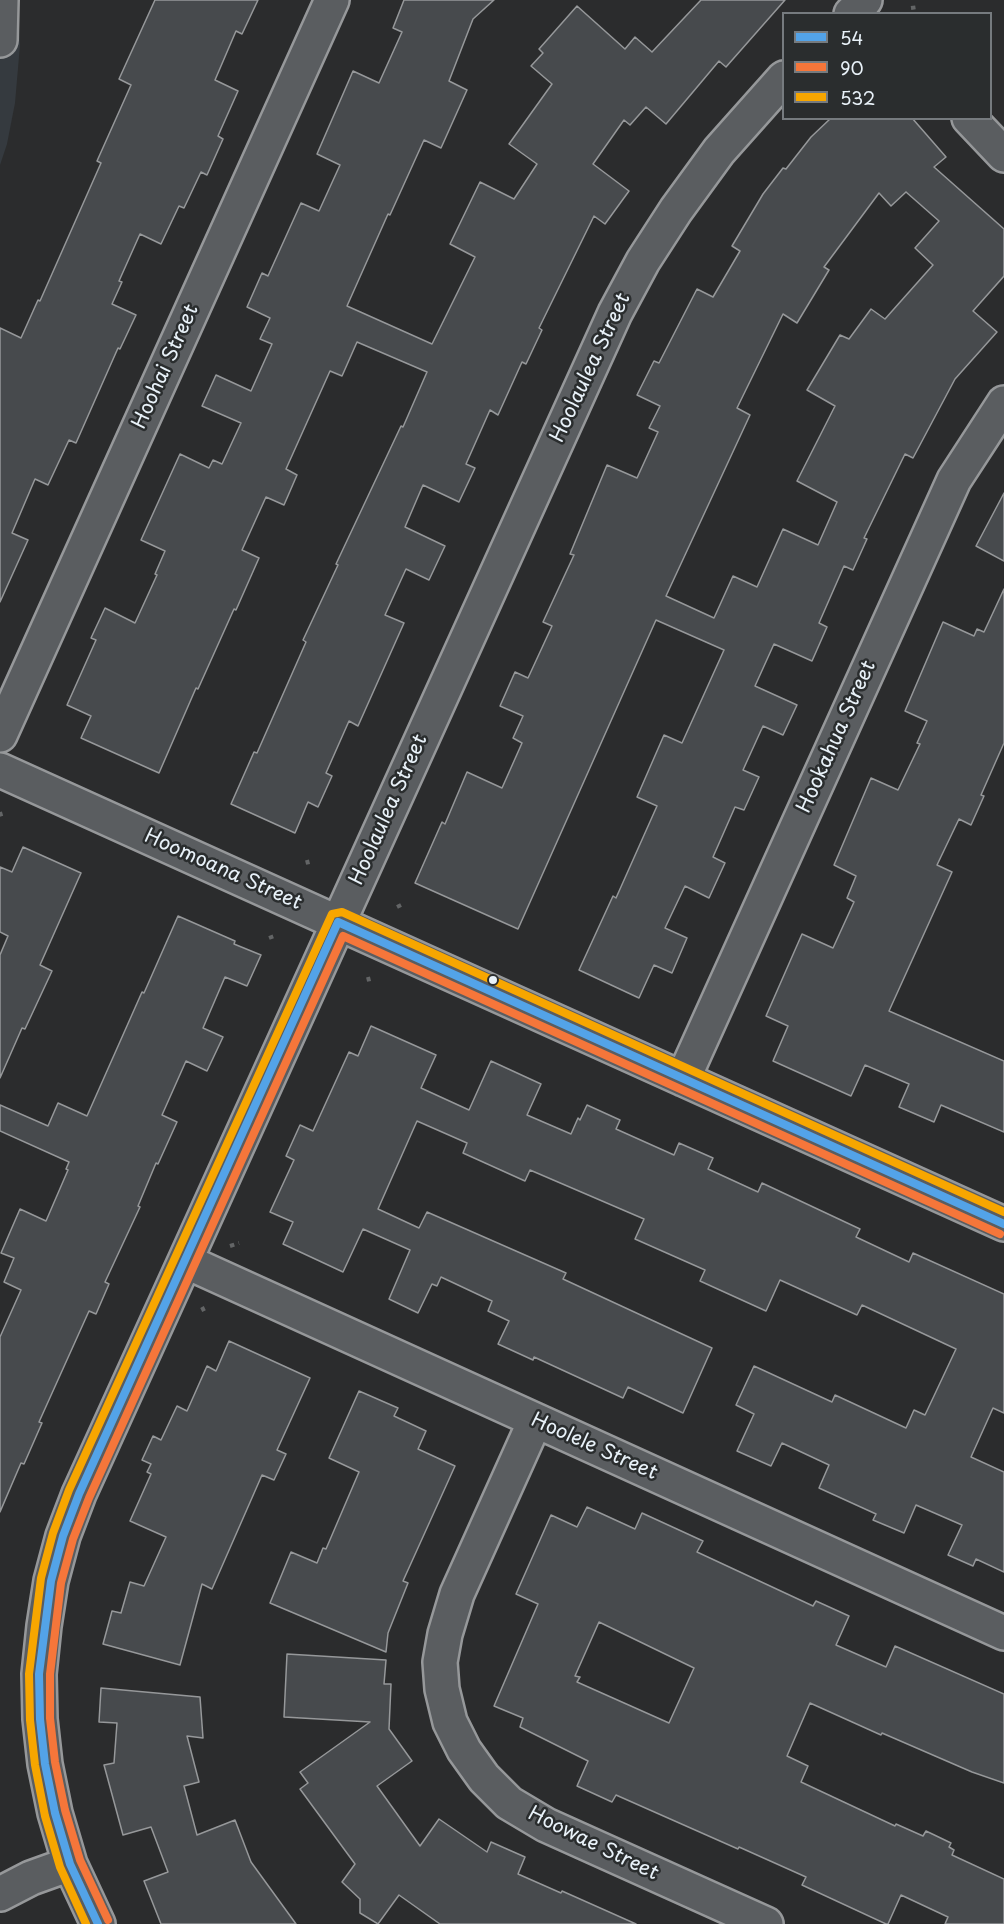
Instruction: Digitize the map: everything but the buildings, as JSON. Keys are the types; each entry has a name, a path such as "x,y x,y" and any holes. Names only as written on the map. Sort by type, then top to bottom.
{"street":[{"path":"0,40 1,0"},
{"name":"Hoohai Street","path":"0,735 332,0"},
{"name":"Hoolaulea Street","path":"98,1924 70,1864 55,1813 45,1764 40,1719 39,1674 44,1626 51,1581 63,1536 79,1494 184,1261 615,313 643,261 676,210 719,151 782,79"},
{"path":"971,120 1004,155"},
{"name":"Hookahua Street","path":"683,1079 954,480 1004,403"},
{"name":"Hoomoana Street","path":"0,770 1004,1224"},
{"name":"Hoolele Street","path":"184,1261 1004,1633"},
{"name":"Hoowae Street","path":"535,1421 457,1594 445,1634 440,1662 441,1680 450,1722 464,1750 484,1778 509,1803 546,1825 766,1924"},
{"path":"0,1894 32,1878 70,1864"}],"path":[{"path":"911,8 918,7"},
{"path":"0,812 2,819"},
{"path":"307,860 309,868"},
{"path":"397,907 405,903"},
{"path":"269,938 277,935"},
{"path":"368,977 370,985"},
{"path":"230,1246 239,1243"},
{"path":"202,1307 206,1315"}],"shaded area":[{"path":"0,0 17,0 20,45 15,103 7,144 0,165"}],"transit line":[{"name":"532","path":"86,1924 60,1867 45,1816 35,1765 30,1720 29,1674 41,1578 53,1533 69,1490 332,914 342,912 1004,1212"},
{"name":"54","path":"98,1924 70,1864 55,1813 45,1764 40,1719 39,1674 51,1581 63,1536 79,1494 338,922 1004,1224"},
{"name":"90","path":"108,1920 80,1860 65,1810 55,1762 50,1718 50,1674 61,1583 73,1539 89,1498 343,936 1000,1234"}]}
